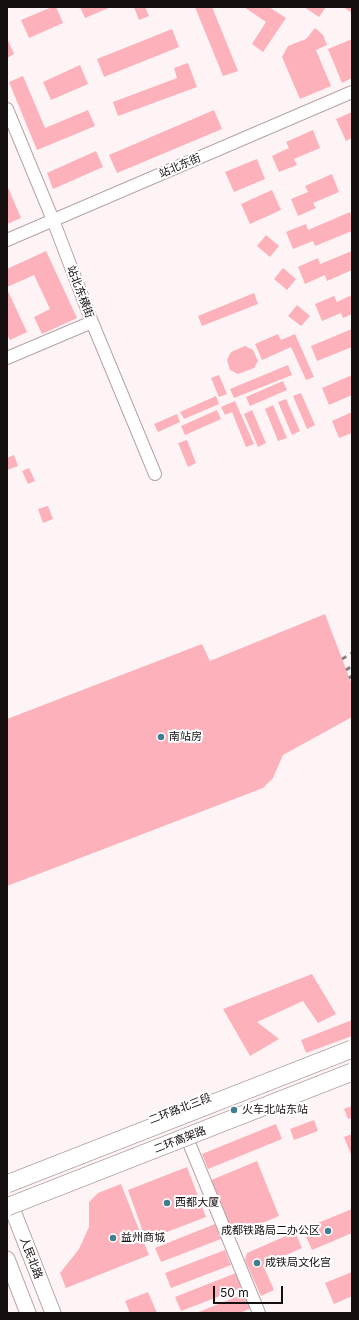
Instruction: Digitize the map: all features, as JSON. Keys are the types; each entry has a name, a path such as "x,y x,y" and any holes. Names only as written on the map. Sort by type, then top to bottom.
{"highway":[{"name":"二环高架路","path":"7,1184 352,1049"},
{"name":"二环高架路","path":"8,1209 352,1072"}],"main road":[{"name":"二环路北三段","path":"7,1176 352,1042"},
{"path":"8,1209 189,1142 352,1079"},
{"name":"人民北路","path":"8,1209 53,1313"},
{"name":"人民北路","path":"7,1259 28,1313"}],"street":[{"name":"站北东街","path":"7,240 352,92"},
{"name":"站北东横街","path":"7,109 53,220 92,322 155,474"},
{"path":"7,358 92,322"},
{"path":"189,1142 258,1313"}],"building":[{"path":"52,7 56,7 63,23 29,38 21,20"},
{"path":"80,7 111,7 85,18"},
{"path":"134,7 145,7 149,16 139,20"},
{"path":"195,7 212,7 238,71 223,76"},
{"path":"244,7 269,7 286,18 263,52 252,44 266,22"},
{"path":"304,7 326,7 319,17"},
{"path":"343,7 352,7 352,13"},
{"path":"315,28 323,35 327,45 316,50 331,86 300,99 282,57 288,46 306,39"},
{"path":"172,29 179,47 104,77 97,59"},
{"path":"7,38 14,54 7,58"},
{"path":"352,39 352,78 342,83 328,49"},
{"path":"188,63 197,87 118,116 113,102 177,78 174,68"},
{"path":"80,65 88,84 51,100 43,82"},
{"path":"23,76 45,128 88,110 95,126 37,150 9,82"},
{"path":"214,110 222,129 117,173 109,155"},
{"path":"352,112 352,138 346,141 336,119"},
{"path":"313,130 320,148 294,159 297,165 279,172 272,156 289,148 286,142"},
{"path":"96,151 103,167 53,189 47,173"},
{"path":"257,159 265,179 234,192 225,172"},
{"path":"332,174 339,192 313,203 316,208 298,216 291,199 308,192 305,186"},
{"path":"7,185 21,218 7,224"},
{"path":"272,190 281,210 250,224 241,204"},
{"path":"350,212 352,217 352,231 315,246 313,241 293,249 286,232 306,224 308,230"},
{"path":"266,235 279,246 270,257 257,246"},
{"path":"46,251 77,318 42,334 34,317 50,309 34,275 7,287 7,269"},
{"path":"352,251 352,270 327,281 325,275 305,284 298,267 318,258 320,264"},
{"path":"283,268 296,279 287,290 274,279"},
{"path":"7,289 27,332 10,340 7,334"},
{"path":"254,293 258,304 202,326 198,316"},
{"path":"352,295 352,314 343,318 341,313 322,321 315,304 334,296 337,302"},
{"path":"297,305 310,316 301,326 288,316"},
{"path":"352,329 352,347 317,361 311,346"},
{"path":"278,334 281,340 295,334 314,377 306,380 291,347 262,360 255,344"},
{"path":"245,346 253,350 258,361 254,368 238,374 230,370 227,360 231,352"},
{"path":"288,365 292,375 234,398 230,389"},
{"path":"219,375 227,394 219,397 211,378"},
{"path":"352,375 352,395 329,405 322,388"},
{"path":"283,381 287,390 250,406 246,397"},
{"path":"301,393 315,425 307,429 293,396"},
{"path":"216,396 219,404 184,419 180,412"},
{"path":"286,399 300,431 292,435 278,402"},
{"path":"235,401 254,444 246,447 232,412 225,415 221,407"},
{"path":"273,405 287,438 278,441 265,409"},
{"path":"217,410 221,419 185,435 181,426"},
{"path":"252,410 266,443 258,447 244,414"},
{"path":"352,412 352,433 339,438 332,421"},
{"path":"177,414 180,422 158,432 154,424"},
{"path":"187,440 196,463 188,467 178,443"},
{"path":"14,455 18,466 7,470 7,458"},
{"path":"29,468 35,481 28,484 22,471"},
{"path":"48,506 53,519 43,523 38,509"},
{"name":"南站房","path":"325,614 352,685 352,717 283,755 273,778 263,788 7,886 7,719 202,644 210,661"},
{"path":"312,974 336,1014 318,1023 303,1001 257,1022 279,1039 250,1056 223,1009"},
{"path":"352,1020 352,1036 306,1053 301,1040"},
{"path":"352,1106 352,1118 348,1119 344,1109"},
{"path":"314,1120 318,1131 294,1140 290,1129"},
{"path":"276,1124 282,1139 208,1169 202,1154"},
{"path":"352,1134 352,1157 344,1137"},
{"path":"257,1161 279,1216 231,1236 209,1181"},
{"name":"西都大厦","path":"187,1167 206,1217 146,1240 128,1190"},
{"name":"益州商城","path":"121,1184 149,1255 66,1288 60,1273 79,1249 89,1227 89,1202 98,1193"},
{"name":"成都铁路局二办公区","path":"352,1209 352,1233 312,1250 303,1229"},
{"path":"215,1224 221,1239 161,1262 155,1248"},
{"name":"成铁局文化宫","path":"295,1232 302,1248 263,1265 274,1290 261,1296 245,1260 247,1253"},
{"path":"225,1250 231,1265 171,1288 165,1273"},
{"path":"352,1272 352,1296 334,1304 325,1283"},
{"path":"236,1273 241,1288 181,1311 175,1297"},
{"path":"148,1292 157,1313 130,1313 125,1301"},
{"path":"244,1294 250,1309 239,1313 196,1313"}],"railway":[{"path":"342,659 352,653"},
{"path":"346,670 352,666"}],"place":[{"name":"南站房","path":"161,737"},
{"name":"火车北站东站","path":"234,1110"},
{"name":"西都大厦","path":"167,1203"},
{"name":"成都铁路局二办公区","path":"328,1231"},
{"name":"益州商城","path":"113,1238"},
{"name":"成铁局文化宫","path":"257,1263"}]}
